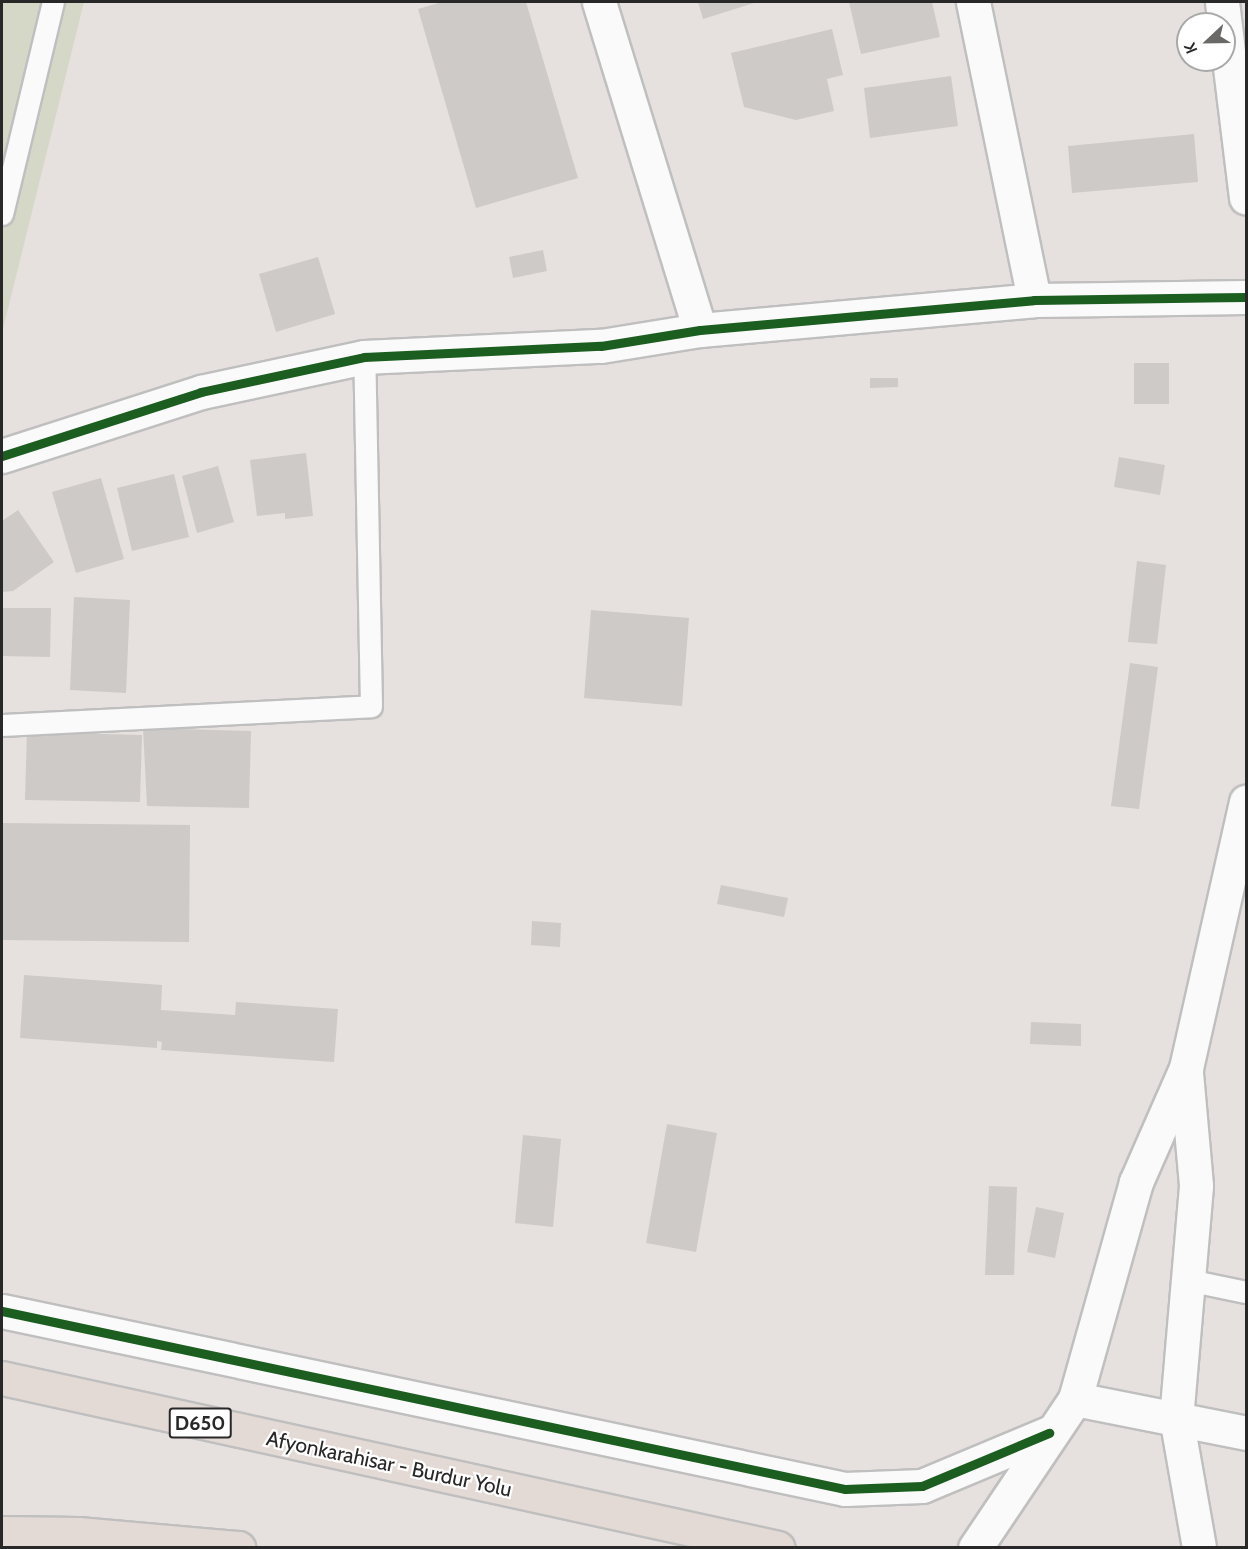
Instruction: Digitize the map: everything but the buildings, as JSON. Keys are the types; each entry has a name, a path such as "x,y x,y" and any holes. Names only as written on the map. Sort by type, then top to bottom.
{"highway":[{"name":"Afyonkarahisar - Burdur Yolu","path":"2,1378 778,1548"},
{"path":"2,1533 81,1541 238,1548"}],"street":[{"path":"599,2 700,330"},
{"path":"973,2 1034,300"},
{"path":"1222,2 1246,198"},
{"path":"2,456 201,392 364,357 601,346 700,330 1034,300 1246,297"},
{"path":"975,1548 1049,1433 1075,1398 1136,1182 1186,1068 1246,802"},
{"path":"1186,1068 1196,1186 1176,1417 1199,1548"},
{"path":"2,1311 845,1489 922,1486 1049,1433"},
{"path":"1075,1398 1246,1433"}],"lane":[{"path":"2,214 53,2"},
{"path":"2,725 371,706 364,357"},
{"path":"1188,1280 1246,1292"}],"green space":[{"path":"2,2 84,2 2,333"}],"cycle path":[{"path":"2,456 201,392 364,357 601,346 700,330 1034,300 1246,297"},
{"path":"2,1311 845,1489 922,1486 1049,1433"}]}
